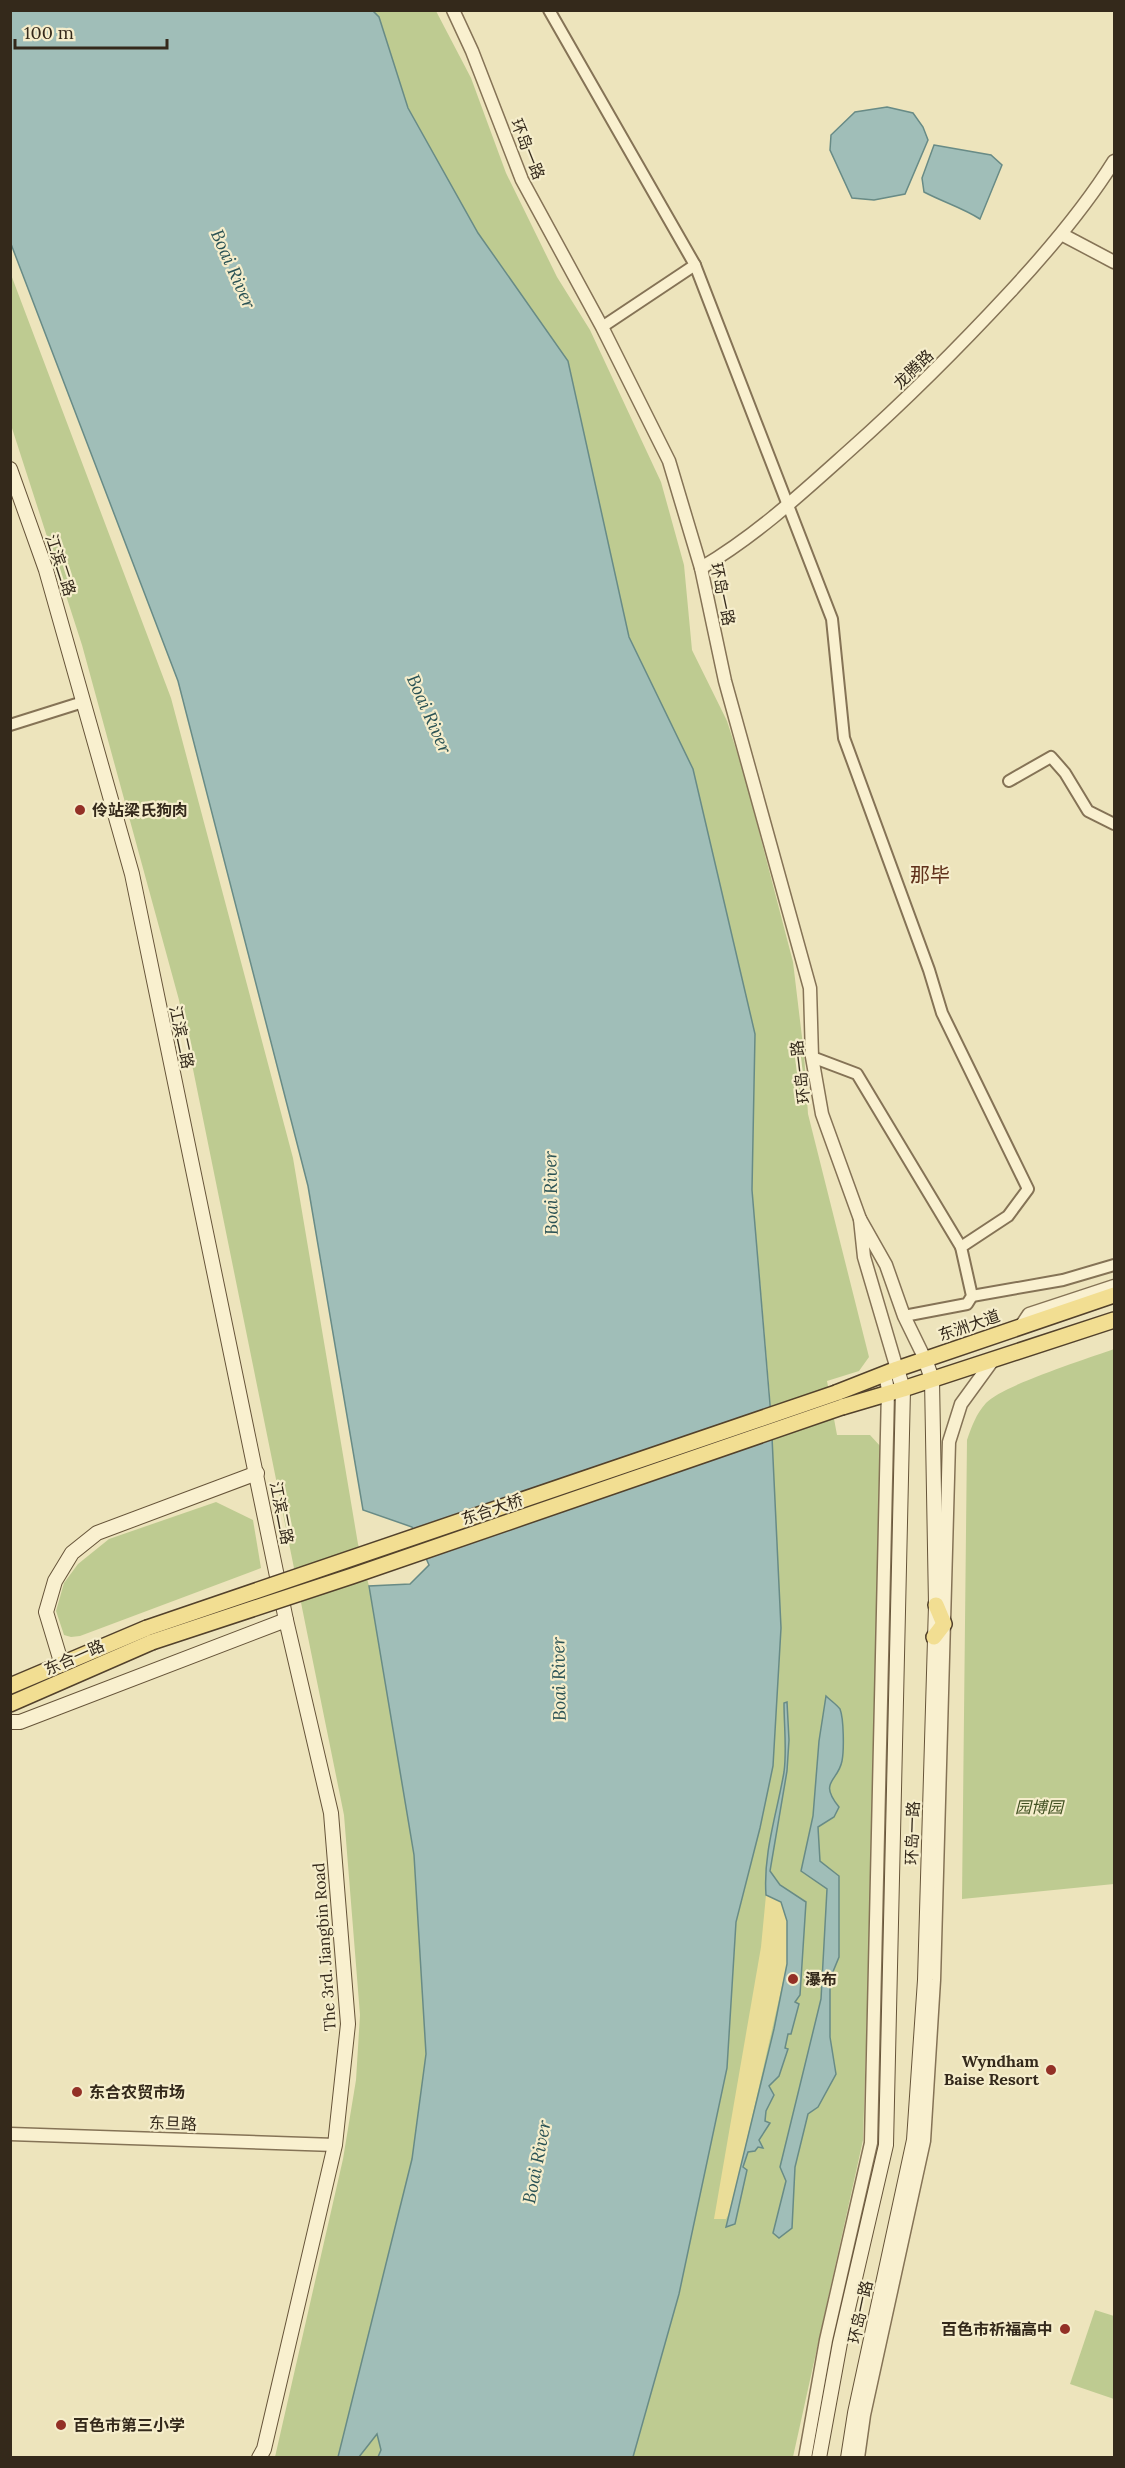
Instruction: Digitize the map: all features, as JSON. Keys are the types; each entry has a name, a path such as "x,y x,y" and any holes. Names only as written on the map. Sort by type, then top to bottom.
{"main road":[{"name":"江滨二路","path":"10,469 46,570 132,874 286,1620"},
{"name":"东洲大道","path":"839,1400 891,1372 925,1359 1114,1295"},
{"path":"1055,1315 1062,1338"},
{"path":"839,1400 896,1391 1114,1320"},
{"name":"环岛一路","path":"848,2457 855,2413 914,2140 925,1980 936,1605 932,1379 925,1359"},
{"name":"环岛一路","path":"819,2457 840,2343 886,2145 896,1391 891,1372"},
{"name":"东合大桥","path":"149,1635 352,1576 839,1400"},
{"path":"62,1665 46,1612 55,1581 72,1553 97,1533 257,1473"},
{"path":"934,1637 944,1624 936,1605"},
{"path":"10,1722 20,1722 286,1620"},
{"name":"The 3rd. Jiangbin Road","path":"263,2454 335,2145 348,2024 331,1813 286,1620"},
{"name":"东合一路","path":"10,1686 62,1665 149,1635"},
{"name":"东合一路","path":"10,1704 149,1635"}],"street":[{"name":"环岛一路","path":"453,10 472,51 522,180 602,327 669,461 701,567 725,681 810,988 813,1057 822,1114 860,1219 886,1265 904,1316 925,1359"},
{"path":"549,10 695,265 832,619 844,738 929,970 942,1013 1028,1189 1008,1216 961,1247"},
{"name":"龙腾路","path":"701,567 733,549 789,505 876,427 960,346 1063,234 1114,161"},
{"path":"1063,234 1114,262"},
{"path":"602,327 695,265"},
{"path":"10,725 83,702"},
{"path":"1009,781 1051,757 1065,772 1088,811 1114,824"},
{"path":"813,1057 857,1074 961,1247 972,1296 967,1304 904,1316"},
{"name":"环岛一路","path":"860,1219 864,1257 891,1372"},
{"path":"972,1296 1063,1280 1114,1264"},
{"path":"1021,1326 1029,1314 1114,1286"},
{"path":"858,2457 864,2415 924,2141 934,1980 949,1442 961,1404 993,1360"},
{"path":"805,2457 826,2340 872,2143 896,1391"},
{"name":"东旦路","path":"10,2134 335,2145"}],"green space":[{"path":"373,11 436,11 471,78 506,173 557,277 590,330 661,482 684,565 692,650 727,721 744,774 793,962 804,1054 808,1114 869,1357 859,1371 827,1381 837,1435 870,1435 881,1447 863,2140 793,2457 633,2457 679,2294 727,2068 736,1922 760,1828 781,1628 770,1397 752,1190 755,1034 693,769 629,637 568,361 478,233 408,108 379,17"},
{"path":"10,272 171,698 293,1158 358,1544 369,1586 414,1855 426,2054 412,2159 338,2457 275,2457 343,2159 356,2080 360,2015 344,1815 179,1000 82,645 11,425"},
{"name":"园博园","path":"1114,1349 1114,1884 962,1899 967,1440 980,1411 995,1396 1009,1388"},
{"path":"216,1502 253,1520 261,1568 80,1636 64,1635 56,1611 64,1583 78,1564 109,1539"},
{"path":"1095,2310 1114,2316 1114,2399 1070,2384"},
{"path":"377,2433 381,2450 378,2457 359,2458"}],"sand":[{"path":"766,1895 781,1902 787,1921 787,1964 731,2209 726,2219 714,2219 761,1947"}],"water":[{"name":"Boai River","path":"11,11 373,11 379,17 408,108 478,233 568,361 629,637 693,769 755,1034 752,1190 771,1416 781,1628 773,1766 736,1922 727,2068 679,2294 633,2457 378,2457 381,2450 377,2434 359,2457 338,2457 412,2159 426,2054 414,1855 369,1586 410,1584 429,1565 412,1527 363,1510 308,1186 178,681 11,244"},
{"path":"887,107 913,113 923,127 928,140 905,194 874,200 852,198 830,150 831,135 855,112"},
{"path":"934,145 991,155 1002,165 980,219 924,192 922,178"},
{"path":"826,1696 840,1709 843,1735 842,1761 830,1787 830,1792 839,1807 834,1817 818,1827 820,1861 839,1876 839,1957 830,1979 830,2037 836,2074 818,2107 808,2114 795,2167 792,2228 779,2238 773,2233 786,2181 780,2167 821,1999 827,1889 801,1871 813,1816 819,1741"},
{"name":"瀑布","path":"787,1702 789,1740 787,1771 770,1871 780,1885 806,1902 800,1995 795,2002 799,2004 791,2034 788,2034 785,2048 788,2049 779,2076 769,2086 774,2095 766,2111 765,2121 770,2123 759,2140 763,2148 758,2147 755,2151 748,2152 743,2167 747,2170 735,2224 726,2227 774,2029 787,1964 787,1921 781,1902 766,1895 766,1879 769,1848 784,1772 784,1703"}],"place":[{"name":"伶站梁氏狗肉","path":"80,810"},
{"name":"瀑布","path":"793,1979"},
{"name":"Wyndham Baise Resort","path":"1051,2070"},
{"name":"东合农贸市场","path":"77,2092"},
{"name":"百色市祈福高中","path":"1065,2329"},
{"name":"百色市第三小学","path":"61,2425"}],"district":[{"name":"那毕","path":"930,875"}]}
